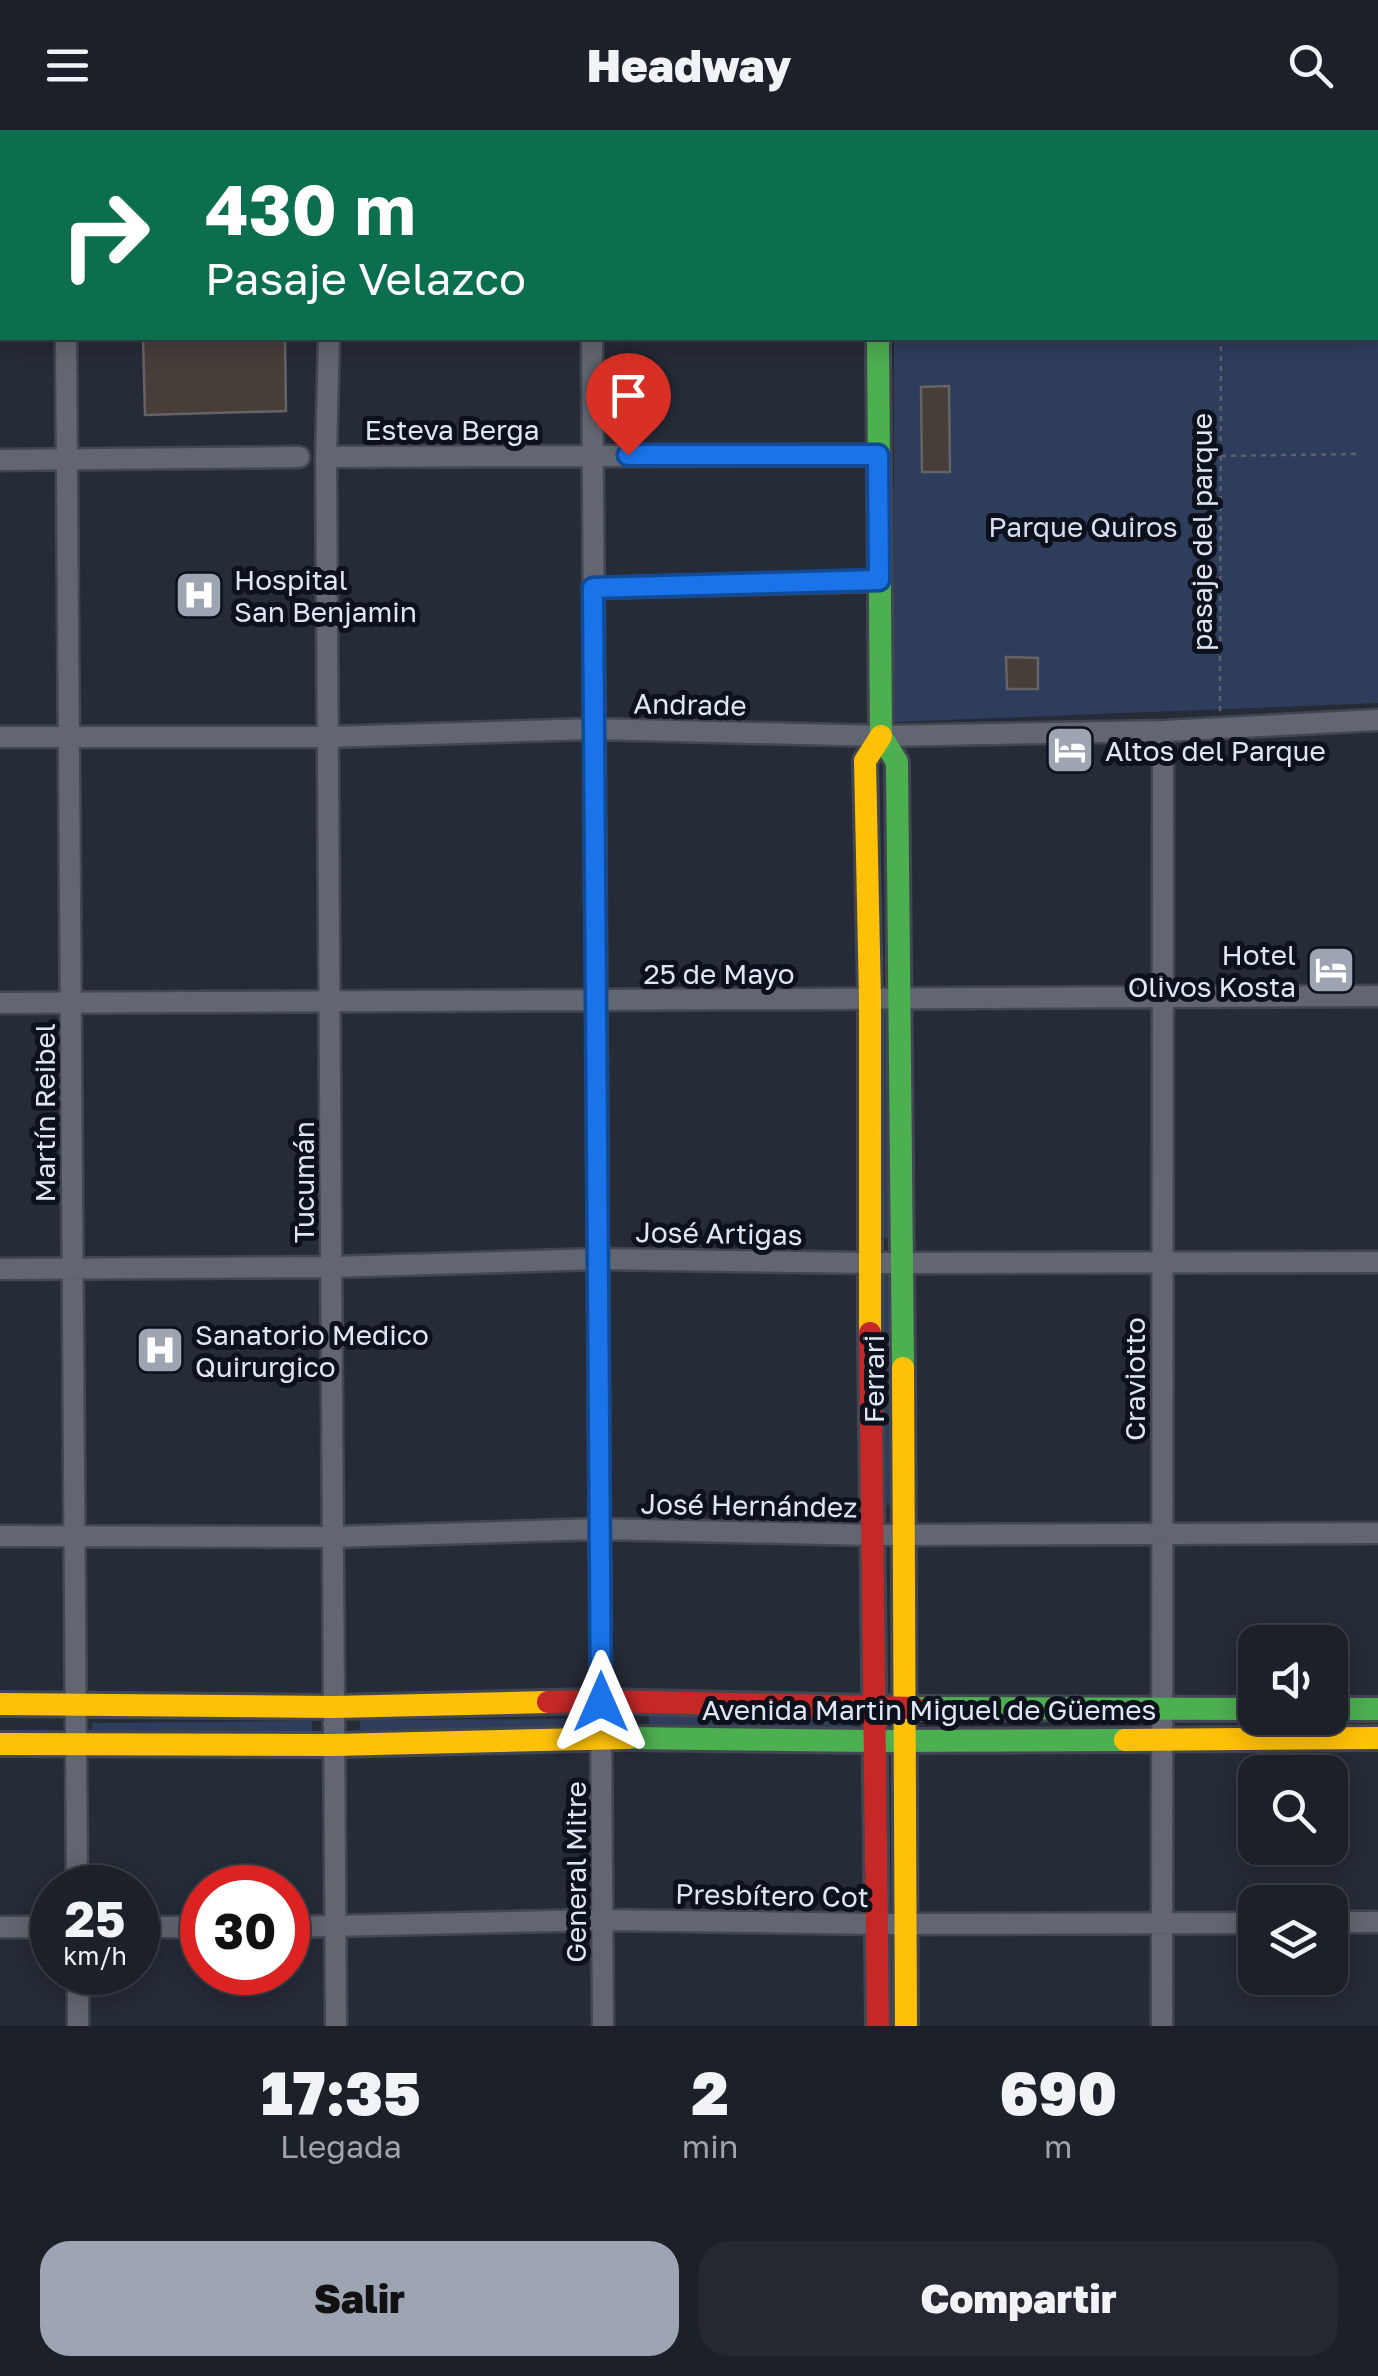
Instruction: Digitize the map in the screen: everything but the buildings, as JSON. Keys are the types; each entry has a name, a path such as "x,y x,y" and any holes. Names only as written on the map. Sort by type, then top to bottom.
{"main road":[{"name":"Ferrari","path":"878,340 881,736 897,762 906,2026"},
{"name":"Ferrari","path":"878,2026 866,761 881,736"},
{"name":"Avenida Martin Miguel de Güemes","path":"0,1704 334,1708 601,1702 1238,1709"},
{"path":"1348,1709 1378,1709"},
{"name":"Avenida Martin Miguel de Güemes","path":"0,1744 334,1745 602,1738 1378,1738"}],"street":[{"name":"Martín Reibel","path":"66,340 77,1865"},
{"name":"Tucumán","path":"328,340 336,2026"},
{"name":"General Mitre","path":"592,340 603,2026"},
{"name":"Esteva Berga","path":"326,457 878,455"},
{"path":"0,460 298,457"},
{"path":"593,588 879,580"},
{"name":"Andrade","path":"0,737 328,737 594,729 881,736 1163,731 1378,720"},
{"name":"Craviotto","path":"1162,2026 1163,731"},
{"name":"25 de Mayo","path":"0,1003 1378,996"},
{"name":"José Artigas","path":"0,1269 332,1268 598,1259 1378,1262"},
{"name":"José Hernández","path":"0,1536 333,1537 600,1530 1378,1533"},
{"name":"Presbítero Cot","path":"310,1927 602,1920 1238,1923"},
{"path":"1348,1922 1378,1922"},
{"path":"0,1927 30,1927"},
{"path":"78,1995 78,2026"}],"path":[{"name":"pasaje del parque","path":"1220,727 1222,340"},
{"path":"1221,456 1358,454"}],"green space":[{"name":"Parque Quiros","path":"894,340 1378,340 1378,703 894,722"},
{"path":"879,1009 893,1009 895,1238 881,1238"},
{"path":"879,1275 893,1275 895,1505 881,1505"},
{"path":"649,1716 853,1717 853,1727 649,1726"},
{"path":"580,1719 580,1729 360,1730 360,1720"},
{"path":"312,1721 312,1731 92,1733 92,1723"}],"traffic: fast":[{"path":"878,340 881,736 897,762 903,1368"},
{"path":"915,1708 1238,1709"},
{"path":"1348,1709 1378,1709"},
{"path":"628,1738 1125,1740"}],"traffic: slow":[{"path":"870,1333 865,761 881,736"},
{"path":"903,1368 906,2026"},
{"path":"0,1704 334,1707 548,1702"},
{"path":"0,1744 334,1745 628,1738"},
{"path":"1125,1740 1378,1738"}],"traffic: jam":[{"path":"870,1333 878,2026"},
{"path":"548,1702 915,1708"}],"place":[{"name":"Hospital San Benjamin","path":"199,595"},
{"name":"Altos del Parque","path":"1070,750"},
{"name":"Hotel Olivos Kosta","path":"1331,970"},
{"name":"Sanatorio Medico Quirurgico","path":"160,1350"}],"route":[{"path":"601,1702 593,588 879,580 878,455 628,455"}]}
